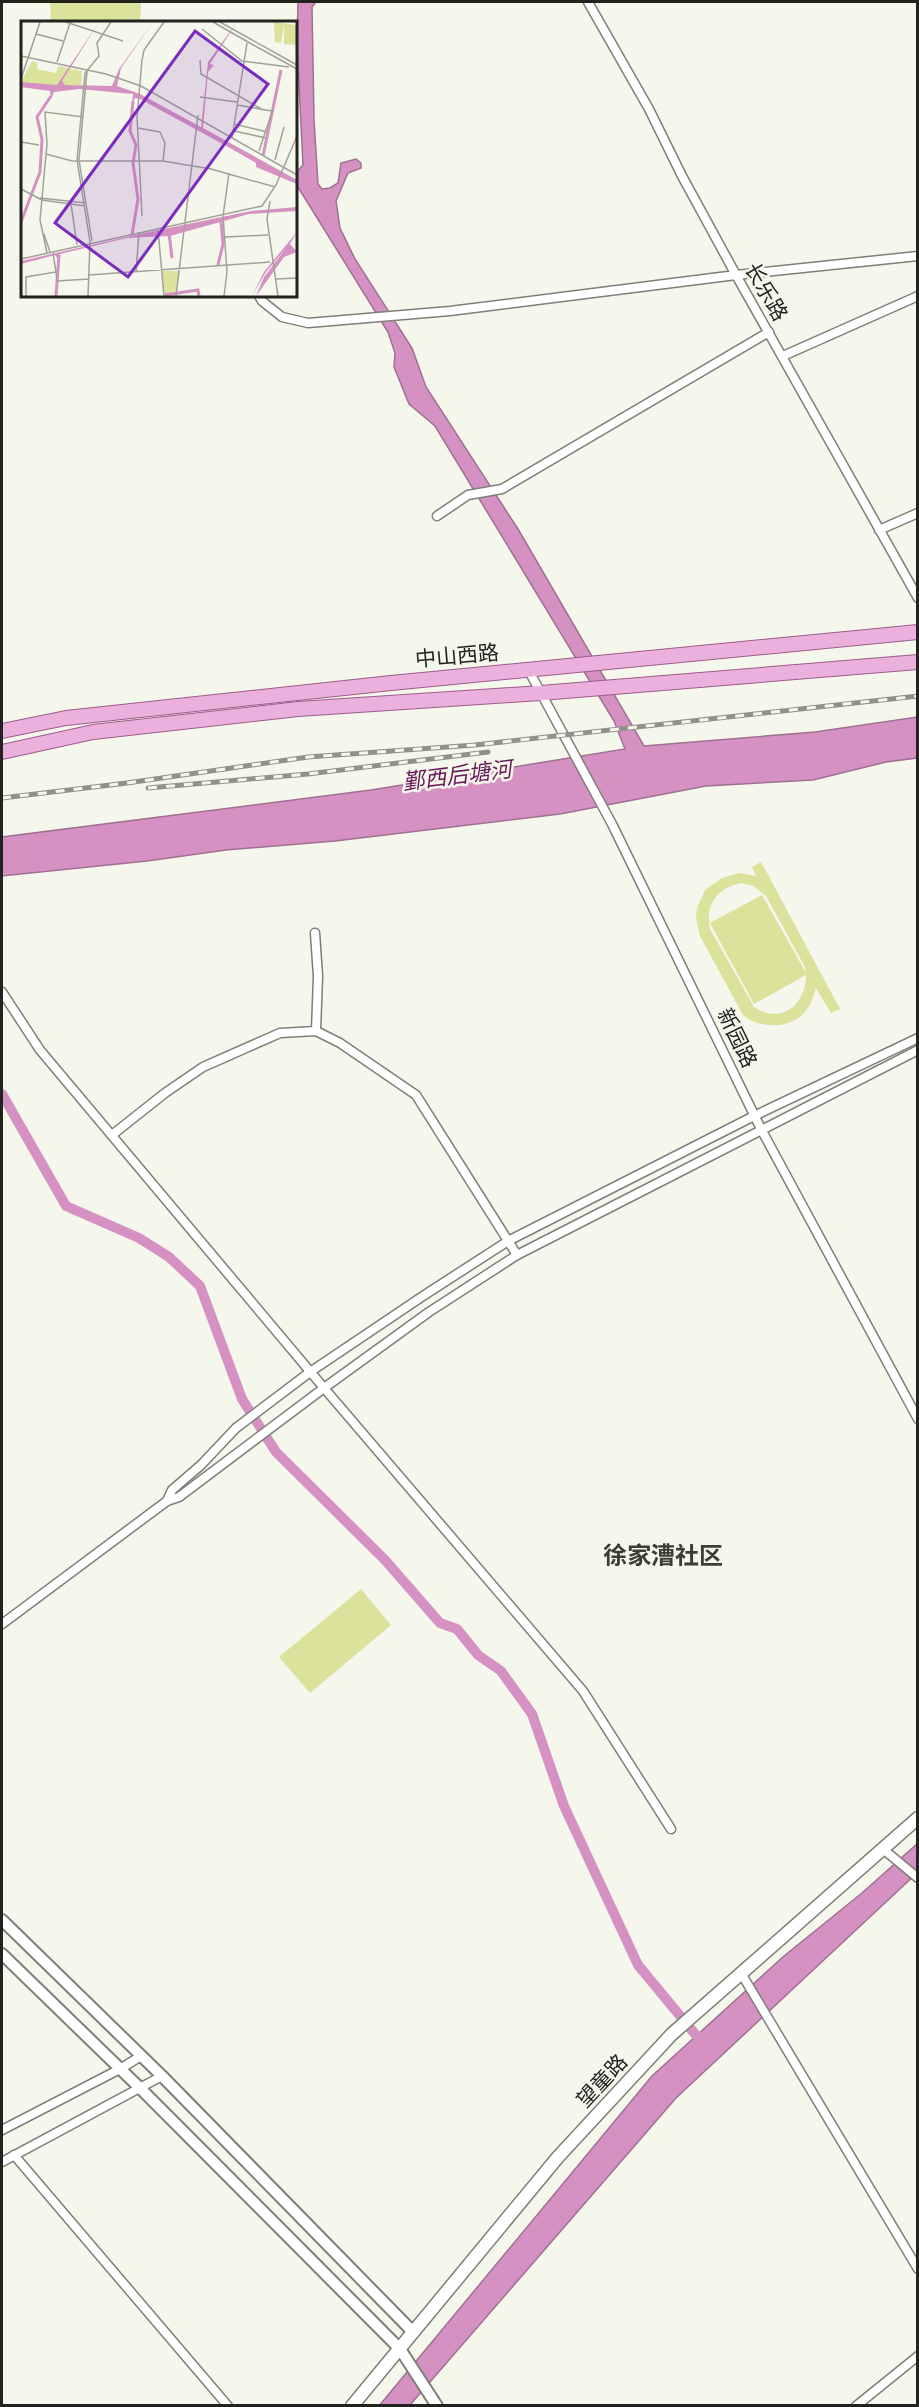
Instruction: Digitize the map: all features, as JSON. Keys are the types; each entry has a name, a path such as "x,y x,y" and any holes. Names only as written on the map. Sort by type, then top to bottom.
{"main road":[{"name":"中山西路","path":"2,730 66,718 391,682 529,671 918,632"},
{"name":"中山西路","path":"2,752 93,732 286,710 541,693 918,662"},
{"name":"望童路","path":"352,2406 558,2157 672,2034 918,1818"}],"street":[{"name":"长乐路","path":"588,2 649,109 736,276 879,530 914,585 918,598"},
{"path":"260,297 282,317 308,323 407,315 918,256"},
{"path":"783,356 918,296"},
{"path":"437,516 468,495 501,489 769,332"},
{"path":"879,530 918,513"},
{"name":"新园路","path":"529,671 612,824 760,1130 918,1419"},
{"path":"315,933 318,976 316,1031"},
{"path":"2,992 40,1050 583,1692 671,1829"},
{"path":"111,1135 203,1067 280,1033 316,1031 340,1043 416,1095 517,1255"},
{"path":"166,1501 172,1490 201,1465 236,1428 268,1403 310,1372 508,1241 754,1116 918,1038"},
{"path":"2,1624 166,1501 179,1497 429,1312 517,1255 918,1050"},
{"path":"883,1849 918,1878"},
{"path":"2,1920 162,2076 413,2332"},
{"path":"2,1954 141,2089 400,2349 437,2406"},
{"path":"741,1973 918,2269"},
{"path":"2,2130 141,2056"},
{"path":"2,2162 162,2076"},
{"path":"14,2155 228,2406"},
{"path":"856,2406 918,2356"}],"green space":[{"path":"50,2 141,2 140,21 51,21"},
{"path":"761,862 840,1009 831,1013 816,988 806,1010 791,1022 766,1025 743,1015 700,936 696,918 697,908 705,890 722,878 739,873 756,876 752,867","holes":["741,883 754,886 766,896 805,967 806,973 762,895 710,923 754,1004 806,975 805,986 797,1003 782,1013 764,1012 754,1007 710,929 709,912 719,893"]},
{"path":"361,1589 391,1625 310,1693 279,1657"}],"shaded area":[{"path":"298,2 316,2 312,7 314,120 318,184 322,189 330,188 338,183 341,163 356,159 361,163 361,168 348,173 336,201 340,228 355,259 412,348 426,387 518,529 644,746 815,732 917,717 917,758 886,762 813,780 706,786 560,814 335,841 226,850 147,861 2,876 2,837 371,790 625,749 614,721 435,426 409,404 394,367 395,353 388,332 297,186 297,172 303,165 297,42"},
{"path":"917,1844 917,1873 676,2098 410,2405 379,2406 652,2076 784,1956 862,1893"}],"waterway":[{"path":"2,1094 66,1206 139,1238 169,1257 200,1286 242,1399 276,1452 385,1560 440,1623 457,1629 478,1655 501,1671 532,1714 564,1806 638,1965 705,2046"}],"railway":[{"path":"2,798 308,757 475,745 918,696"},
{"path":"148,788 308,774 488,752"}],"district":[{"name":"徐家漕社区","path":"663,1556"}],"water label":[{"name":"鄞西后塘河","path":"457,775"}]}
